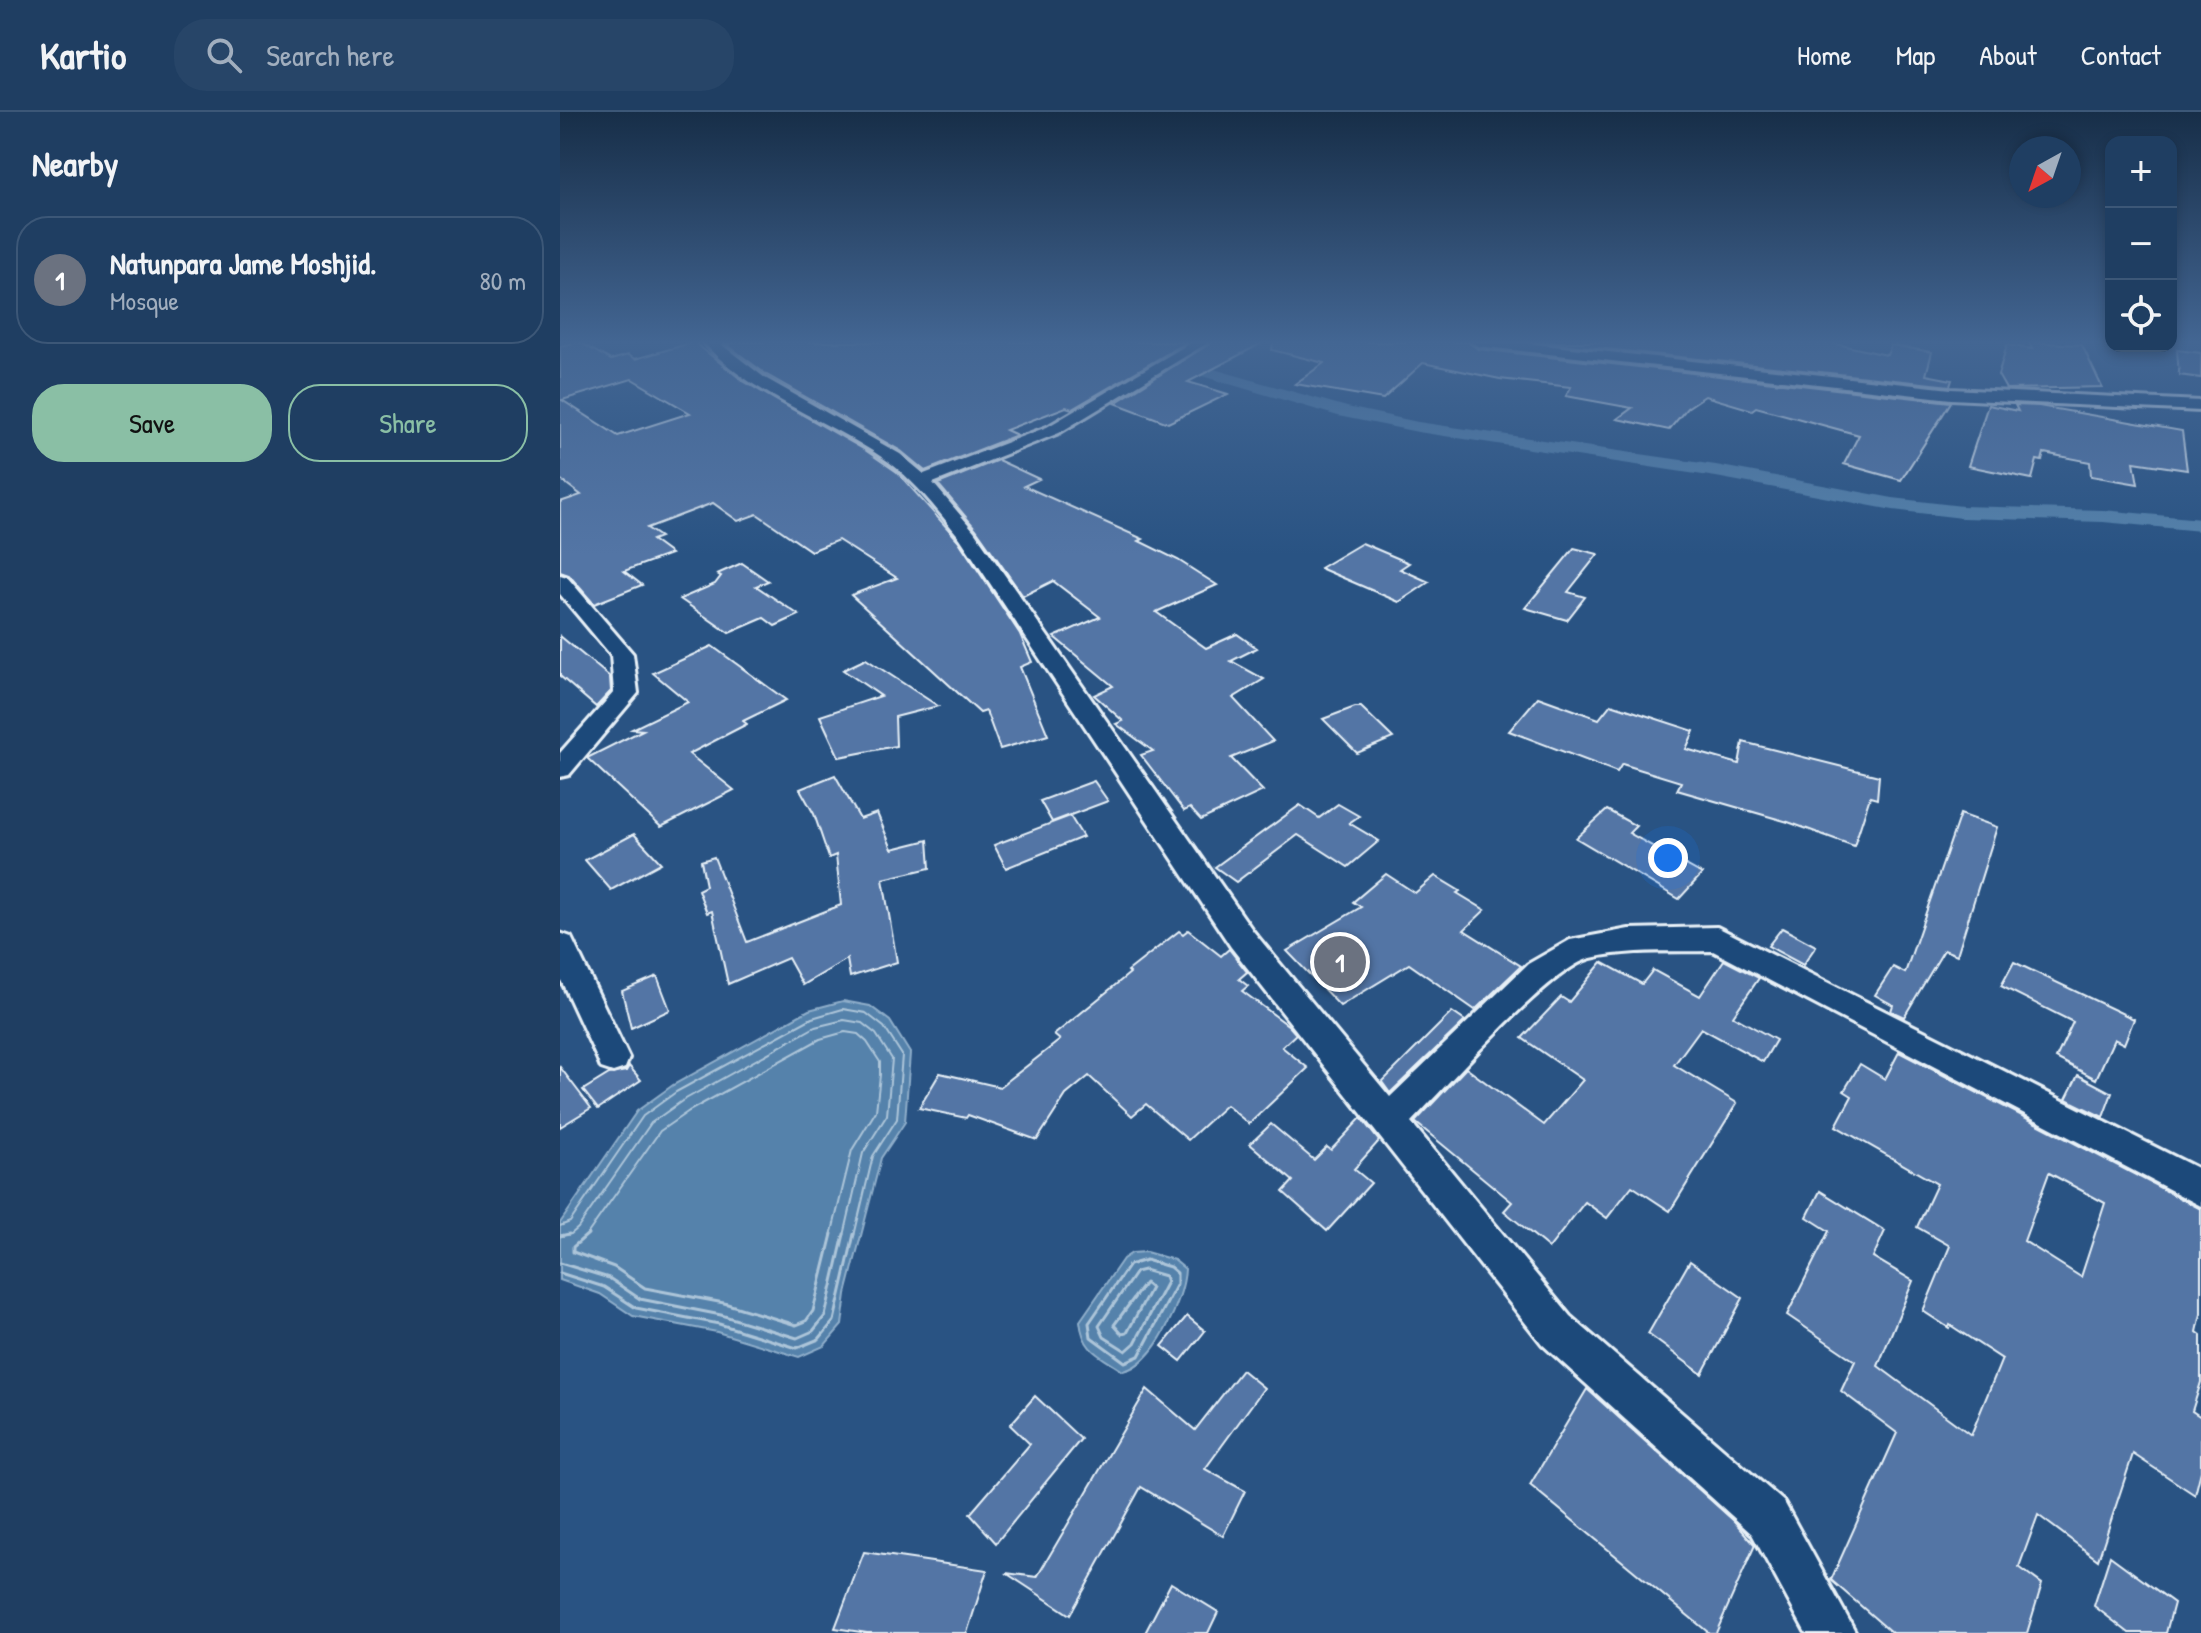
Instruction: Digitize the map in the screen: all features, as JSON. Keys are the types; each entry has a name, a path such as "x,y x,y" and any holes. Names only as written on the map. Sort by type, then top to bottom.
{"street":[{"path":"816,413 894,458 922,481 967,535 1242,939 1556,1330 1768,1518 1832,1633"},
{"path":"922,481 1053,430 1082,413"},
{"path":"560,581 622,654 626,693 560,769"},
{"path":"1388,1122 1539,973 1581,948 1629,941 1717,939 2201,1189"},
{"path":"560,945 613,1058"}],"water":[{"path":"843,1001 870,1006 890,1021 910,1053 905,1122 881,1158 846,1294 842,1325 824,1346 799,1357 717,1332 633,1316 600,1294 560,1280 560,1223 637,1111 673,1085 809,1010"},
{"path":"1146,1252 1174,1260 1185,1269 1183,1282 1173,1313 1156,1344 1135,1366 1123,1371 1089,1346 1080,1321 1123,1259 1132,1253"}],"building":[{"path":"560,413 582,413 618,436 690,413 800,413 897,472 958,540 1020,634 1032,662 1020,667 1048,735 1000,749 986,711 980,713 851,595 897,578 838,540 811,551 757,514 738,521 713,503 647,528 660,537 652,540 671,554 624,571 642,585 594,604 569,575 560,572 560,502 581,495 560,479"},
{"path":"834,413 1050,413 1006,430 1017,435 925,471 901,451"},
{"path":"1141,413 1189,413 1168,423"},
{"path":"1625,413 1683,413 1669,430 1617,419"},
{"path":"1778,413 1944,413 1901,480 1844,464 1859,435"},
{"path":"1985,413 2079,413 2182,431 2187,470 2134,462 2138,484 2091,476 2090,462 2044,453 2042,461 2037,460 2032,479 1968,466"},
{"path":"998,460 1039,479 1024,486 1143,539 1139,541 1178,560 1217,585 1156,612 1206,648 1237,634 1257,648 1231,661 1264,679 1233,698 1273,741 1231,758 1263,791 1201,820 1190,808 1184,811 1141,755 1153,751 1116,724 1123,721 1094,695 1113,686 1054,637 1100,617 1053,581 1023,596 976,529 938,484"},
{"path":"1362,543 1409,563 1400,569 1429,582 1399,602 1320,568"},
{"path":"1574,548 1598,554 1568,592 1585,597 1567,620 1525,608"},
{"path":"742,563 768,581 756,586 799,615 775,626 764,618 729,633 680,599 715,584 721,576 717,574"},
{"path":"560,636 610,677 611,691 596,707 560,676"},
{"path":"712,646 786,700 743,721 747,724 689,754 734,790 661,827 587,758 643,730 632,729 688,702 653,673"},
{"path":"866,659 938,706 895,717 896,746 839,757 820,716 881,696 843,670"},
{"path":"1538,697 1599,719 1611,704 1694,731 1686,749 1739,764 1743,742 1879,776 1877,799 1870,797 1854,846 1788,822 1677,790 1681,782 1622,764 1617,772 1509,731"},
{"path":"1361,707 1393,738 1357,753 1323,719"},
{"path":"835,775 860,819 877,813 892,849 928,840 930,868 883,879 897,962 850,977 847,959 803,985 788,958 728,984 712,911 707,913 698,890 706,886 701,861 714,857 747,942 841,905 836,855 829,858 814,814 800,789"},
{"path":"1094,781 1108,801 1052,822 1040,801"},
{"path":"1338,804 1359,816 1349,823 1379,841 1348,867 1298,835 1236,882 1215,867 1300,805 1319,818"},
{"path":"1607,810 1636,826 1629,833 1702,874 1679,899 1576,838"},
{"path":"1960,814 1997,827 1957,955 1944,950 1904,1017 1891,1011 1893,1005 1875,995 1893,967 1905,973"},
{"path":"1070,816 1083,837 1006,868 994,845"},
{"path":"634,834 661,863 611,890 585,860"},
{"path":"1386,874 1415,893 1435,876 1460,891 1457,893 1485,910 1464,930 1521,966 1475,1010 1409,964 1340,1006 1287,951 1361,907 1353,902"},
{"path":"1782,928 1816,946 1803,965 1768,946"},
{"path":"1188,930 1221,956 1229,949 1247,972 1239,979 1248,986 1242,991 1296,1034 1282,1047 1308,1068 1249,1124 1226,1105 1188,1140 1146,1104 1132,1116 1089,1076 1066,1095 1037,1140 968,1115 966,1118 919,1108 940,1073 1000,1087 1060,1040 1054,1035 1130,973 1128,971 1179,931 1183,934"},
{"path":"1724,960 1759,978 1733,1016 1776,1040 1763,1062 1701,1028 1674,1065 1737,1103 1670,1211 1632,1186 1607,1218 1585,1202 1549,1248 1504,1211 1512,1202 1415,1122 1466,1068 1544,1125 1583,1080 1522,1038 1561,997 1569,1002 1602,962 1642,984 1653,970 1700,996"},
{"path":"2014,962 2134,1019 2124,1044 2114,1039 2096,1079 2056,1058 2073,1022 2001,986"},
{"path":"657,976 670,1010 631,1028 622,991"},
{"path":"1452,1012 1465,1021 1390,1093 1382,1082"},
{"path":"1899,1052 2201,1209 2201,1314 2197,1332 2201,1335 2201,1382 2192,1411 2201,1417 2201,1471 2195,1495 2133,1454 2098,1560 2038,1515 2019,1567 2042,1584 2027,1633 1892,1633 1831,1580 1897,1433 1841,1391 1855,1361 1787,1315 1829,1231 1807,1217 1820,1191 1885,1231 1873,1257 1913,1281 1878,1366 1971,1435 2002,1359 1923,1311 1950,1246 1917,1227 1937,1184 1836,1126 1852,1096 1844,1091 1860,1064 1885,1079","holes":["2049,1173 2105,1203 2081,1277 2024,1241"]},
{"path":"629,1066 641,1080 598,1109 583,1090 609,1074 626,1071"},
{"path":"560,1067 591,1108 560,1127"},
{"path":"2078,1075 2112,1093 2103,1117 2066,1099"},
{"path":"1361,1118 1379,1141 1354,1169 1371,1183 1327,1231 1283,1192 1293,1181 1250,1144 1271,1124 1314,1160 1327,1147 1331,1150"},
{"path":"1690,1261 1743,1298 1702,1374 1648,1334"},
{"path":"1187,1316 1205,1331 1181,1361 1162,1346"},
{"path":"1242,1370 1264,1388 1205,1469 1245,1491 1223,1536 1141,1487 1070,1615 1006,1573 1037,1577 1147,1389 1195,1430"},
{"path":"1587,1389 1734,1521 1755,1545 1716,1633 1709,1633 1530,1485"},
{"path":"1035,1396 1081,1439 996,1543 970,1514 1030,1444 1010,1425"},
{"path":"864,1552 987,1570 967,1633 867,1633 835,1628"},
{"path":"2110,1556 2174,1603 2166,1633 2129,1633 2094,1606"},
{"path":"1171,1583 1218,1612 1208,1633 1145,1633"}],"waterway":[{"path":"1349,413 1418,427 1716,471 1893,504 1962,512 2103,516 2201,525"}],"place":[{"name":"Natunpara Jame Moshjid.","path":"1340,962"}]}
